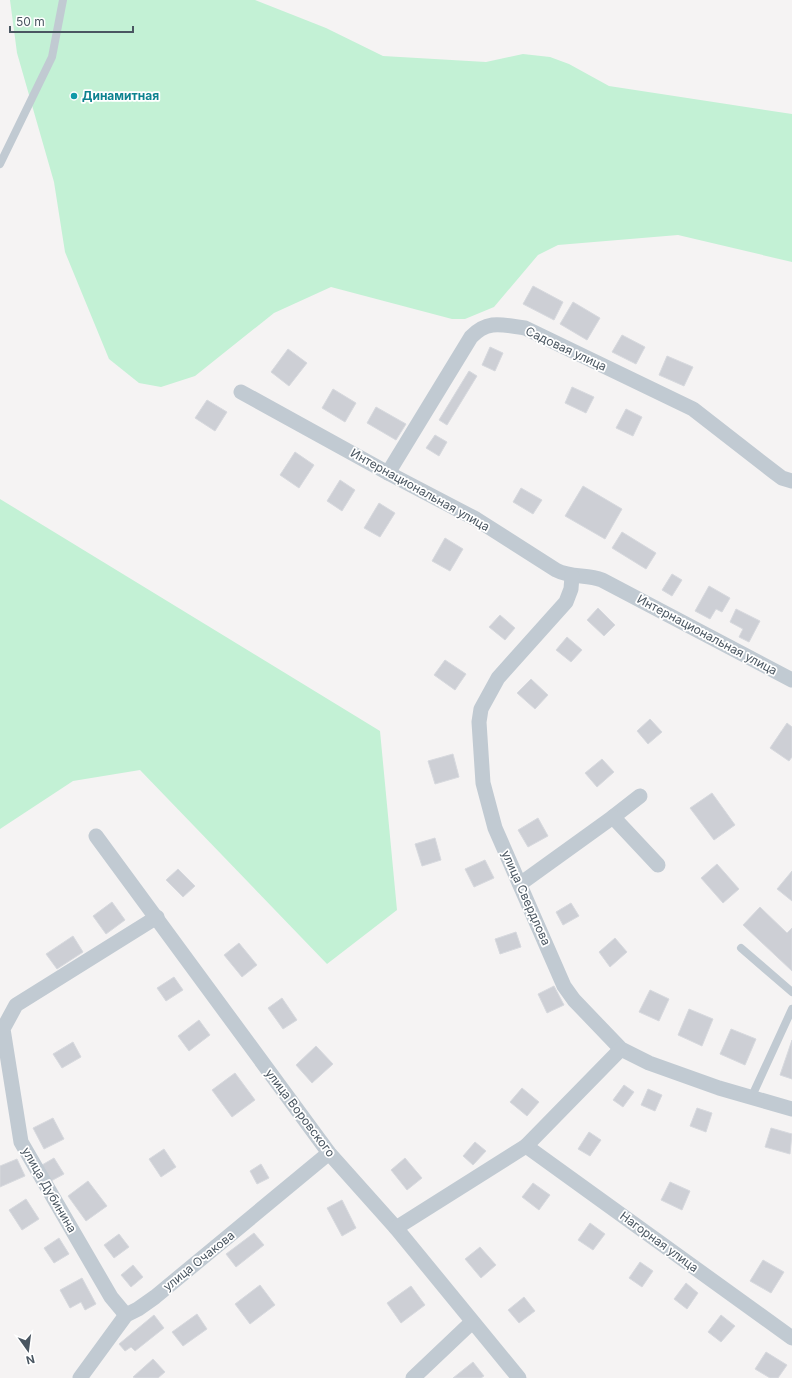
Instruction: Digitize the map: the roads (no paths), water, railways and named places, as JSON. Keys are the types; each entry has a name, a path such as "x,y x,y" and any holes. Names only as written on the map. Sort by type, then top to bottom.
{"street":[{"name":"Садовая улица","path":"388,473 467,342 477,331 490,324 497,324 525,328 694,409 782,478 792,481"},
{"name":"Интернациональная улица","path":"241,392 388,473 476,519 556,570 572,576 589,576 602,580 792,680"},
{"name":"улица Свердлова","path":"572,576 571,589 566,602 498,678 481,709 479,722 483,783 495,828 564,986 574,1000 621,1049 648,1064 719,1088 752,1096 792,1109"},
{"path":"520,884 640,796"},
{"path":"613,816 658,865"},
{"name":"улица Воровского","path":"96,836 329,1153 396,1228 519,1378"},
{"name":"улица Дубинина","path":"126,1315 111,1297 21,1142 2,1029 16,1005 157,917"},
{"path":"396,1228 526,1146 621,1049"},
{"name":"Нагорная улица","path":"526,1146 792,1338"},
{"name":"улица Очакова","path":"80,1378 126,1315 138,1309 155,1297 329,1153"},
{"path":"413,1378 472,1322"}],"lane":[{"path":"0,164 52,57 63,0"},
{"path":"740,948 792,992"},
{"path":"752,1096 792,1008"}],"place":[{"name":"Динамитная","path":"74,96"}]}
